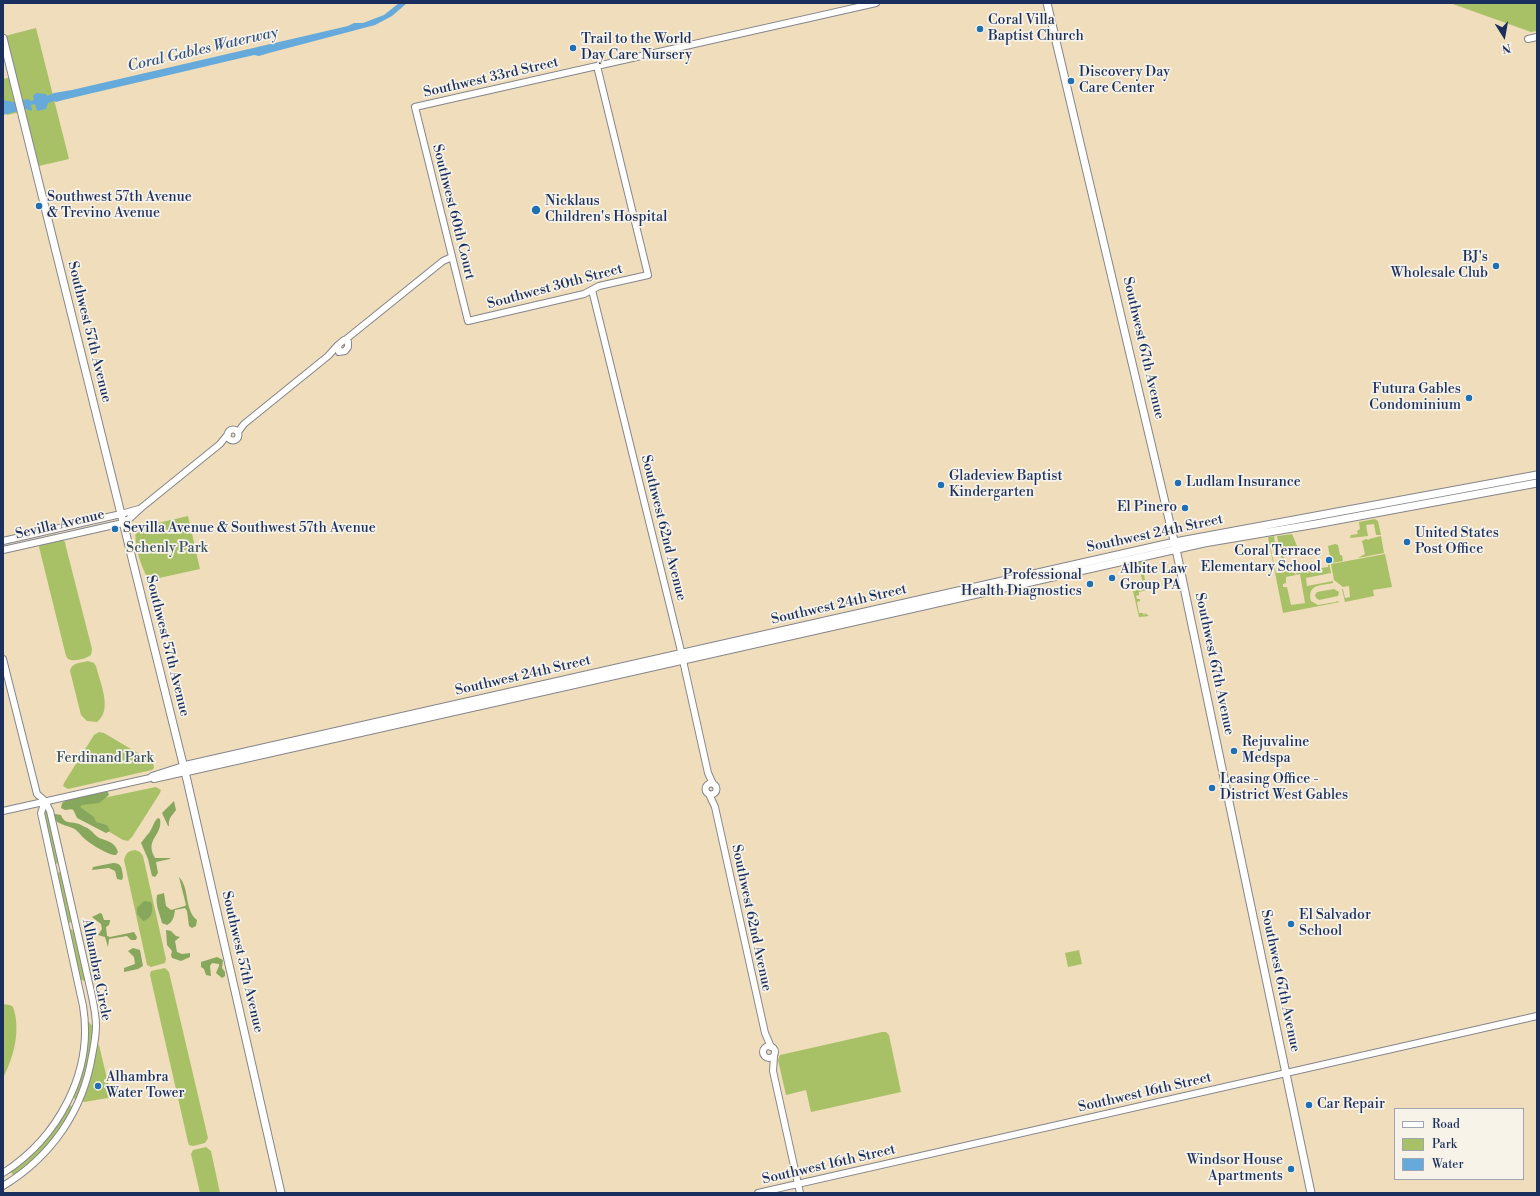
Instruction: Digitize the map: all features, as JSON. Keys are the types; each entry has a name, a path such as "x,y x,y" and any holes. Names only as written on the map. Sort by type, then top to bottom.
{"main road":[{"name":"Southwest 67th Avenue","path":"1047,3 1176,546 1311,1193"},
{"name":"Southwest 57th Avenue","path":"3,38 184,769 281,1193"},
{"name":"Southwest 24th Street","path":"184,769 1176,546 1537,475"},
{"name":"Southwest 24th Street","path":"1238,533 1310,525 1537,483"}],"street":[{"name":"Southwest 33rd Street","path":"415,107 876,3"},
{"path":"1528,39 1537,37"},
{"name":"Southwest 30th Street","path":"468,322 584,294 599,286 648,275 597,66"},
{"name":"Southwest 60th Court","path":"415,107 468,322"},
{"path":"328,356 346,351 347,341 356,332 444,261 452,257"},
{"name":"Southwest 62nd Avenue","path":"592,290 682,657 710,784"},
{"path":"237,431 238,439 234,441 230,437 230,431 237,431 328,356 341,341 347,341"},
{"path":"338,345 340,352"},
{"path":"123,523 230,437"},
{"name":"Sevilla Avenue","path":"3,541 141,508"},
{"name":"Sevilla Avenue","path":"3,550 123,523"},
{"name":"Alhambra Circle","path":"3,659 37,794 45,802 50,811 89,983 96,1028 92,1060 87,1081 70,1120 59,1136 40,1158 3,1186"},
{"name":"Southwest 24th Street","path":"3,811 150,778 154,779 184,769"},
{"path":"710,784 717,788 712,793 706,790 710,784"},
{"name":"Southwest 62nd Avenue","path":"712,793 768,1048"},
{"name":"Alhambra Circle","path":"3,1174 22,1160 39,1144 54,1126 66,1106 80,1069 85,1036 84,1014 41,813 45,802"},
{"path":"84,1014 96,1028"},
{"name":"Southwest 16th Street","path":"758,1193 1537,1016"},
{"path":"770,1057 764,1054 768,1048 775,1050 770,1057 800,1193"}],"green space":[{"path":"1450,3 1536,3 1537,31 1531,32"},
{"path":"36,28 69,159 39,166 25,111 7,115 3,99 3,79 16,76 5,36"},
{"name":"Schenly Park","path":"188,516 200,569 150,580 138,555 135,533 136,528"},
{"path":"1375,519 1378,521 1381,535 1376,535 1374,524 1366,525 1368,536 1350,538 1351,535 1358,534 1357,531 1360,529 1359,522"},
{"path":"1292,534 1298,548 1283,551 1285,566 1283,566 1277,536"},
{"path":"1274,536 1275,543 1270,545 1276,573 1288,571 1288,568 1291,568 1296,575 1286,577 1286,583 1283,584 1283,587 1287,587 1291,605 1305,603 1300,574 1297,575 1293,568 1300,566 1301,571 1306,571 1309,573 1308,570 1328,567 1328,562 1331,573 1306,578 1307,586 1333,581 1333,583 1313,589 1310,595 1311,601 1318,605 1336,601 1340,602 1283,613 1268,537"},
{"path":"1381,536 1384,553 1358,558 1365,554 1362,541"},
{"path":"62,539 65,542 92,649 91,655 83,659 70,660 66,656 39,547 41,543"},
{"path":"1335,544 1338,545 1343,561 1331,563 1328,546"},
{"path":"1385,554 1392,587 1373,590 1374,596 1345,602 1342,589 1345,598 1350,597 1349,586 1343,587 1334,580 1331,564"},
{"path":"1143,560 1146,567 1143,568 1145,580 1149,580 1145,581 1147,590 1139,592 1139,595 1136,596 1137,599 1140,599 1140,601 1137,602 1139,613 1143,613 1144,616 1145,613 1149,616 1139,617 1133,591 1144,588 1138,562"},
{"path":"1334,589 1339,592 1338,596 1319,600 1316,598 1315,595 1317,592"},
{"path":"88,661 94,663 96,666 104,696 104,711 102,717 97,722 87,721 81,715 70,671 74,664"},
{"name":"Ferdinand Park","path":"99,732 104,733 153,762 154,768 152,770 68,789 63,786 94,735"},
{"name":"Ferdinand Park","path":"156,787 161,790 160,793 128,841 123,840 71,809 74,804"},
{"path":"108,792 109,795 99,803 82,805 80,807 94,817 96,822 107,825 110,831 106,833 77,818 73,809 65,810 61,808 62,803 67,800"},
{"path":"174,801 176,810 170,819 168,826 162,813"},
{"path":"42,811 47,811 59,863 54,864"},
{"path":"55,814 61,815 66,821 79,824 87,828 99,838 112,843 118,852 116,855 113,855 95,847 73,828 56,821 53,816"},
{"path":"158,818 160,819 160,825 153,842 152,852 155,858 170,859 156,862 158,873 155,877 152,876 148,859 141,843"},
{"path":"135,850 140,852 143,856 166,959 165,963 151,967 147,965 124,860 128,853"},
{"path":"113,863 120,865 123,877 122,880 117,879 115,871 109,868 92,870 93,867"},
{"path":"62,872 73,922 67,923 55,873"},
{"path":"179,877 185,887 190,911 197,920 196,926 192,928 189,926 187,911 185,908 175,910 173,919 167,925 162,923 158,909 157,895 164,893 166,906 171,910 186,905"},
{"path":"144,901 151,902 152,914 143,921 137,914 137,908"},
{"path":"100,913 102,914 104,920 110,920 109,925 106,927 107,936 110,937 134,932 137,937 136,940 131,940 127,936 109,939 108,947 105,937 98,935 102,929 101,924 92,917"},
{"path":"71,929 76,933 86,980 84,981 80,979 69,930"},
{"path":"166,930 171,931 176,936 180,937 175,941 177,952 182,954 190,953 190,957 181,961 172,958 172,951 167,945"},
{"path":"133,948 140,950 143,966 138,969 124,972 124,968 135,964 134,957 128,951"},
{"path":"1079,950 1082,964 1068,967 1065,953"},
{"path":"217,957 223,960 222,968 225,972 225,976 222,978 216,973 219,964 212,963 210,966 211,976 206,975 204,969 201,967 201,962"},
{"path":"165,968 169,972 208,1138 205,1143 193,1146 189,1145 188,1142 150,975 151,971"},
{"path":"3,1004 13,1007 16,1034 13,1052 3,1078"},
{"path":"87,1021 94,1028 85,1082 75,1099 73,1097"},
{"path":"886,1032 889,1035 901,1092 811,1112 806,1090 786,1095 778,1060 780,1055"},
{"path":"99,1045 111,1095 108,1098 84,1102 82,1100 97,1046"},
{"path":"70,1105 74,1108 44,1152 14,1176 10,1171 42,1142"},
{"path":"206,1147 211,1151 220,1193 200,1193 191,1154 193,1150"}],"water":[{"path":"399,3 407,3 392,16 375,25 259,56 254,55 56,102 54,101 48,103 46,109 37,111 35,104 31,105 32,111 26,109 3,115 3,100 13,102 29,99 30,101 34,100 33,96 36,93 46,94 47,96 54,93 348,26 354,23 363,23 384,15"}],"place":[{"name":"Coral Villa Baptist Church","path":"980,29"},
{"name":"Trail to the World Day Care Nursery","path":"573,48"},
{"name":"Discovery Day Care Center","path":"1071,81"},
{"name":"Southwest 57th Avenue & Trevino Avenue","path":"39,206"},
{"name":"Nicklaus Children's Hospital","path":"536,210"},
{"name":"BJ's Wholesale Club","path":"1496,266"},
{"name":"Futura Gables Condominium","path":"1469,398"},
{"name":"Ludlam Insurance","path":"1178,483"},
{"name":"Gladeview Baptist Kindergarten","path":"941,485"},
{"name":"El Pinero","path":"1185,508"},
{"name":"Sevilla Avenue & Southwest 57th Avenue","path":"115,529"},
{"name":"United States Post Office","path":"1407,542"},
{"name":"Coral Terrace Elementary School","path":"1329,560"},
{"name":"Albite Law Group PA","path":"1112,578"},
{"name":"Professional Health Diagnostics","path":"1090,584"},
{"name":"Rejuvaline Medspa","path":"1234,751"},
{"name":"Leasing Office - District West Gables","path":"1212,788"},
{"name":"El Salvador School","path":"1291,924"},
{"name":"Alhambra Water Tower","path":"98,1086"},
{"name":"Car Repair","path":"1309,1105"},
{"name":"Windsor House Apartments","path":"1291,1169"}],"water label":[{"name":"Coral Gables Waterway","path":"203,50"}]}
